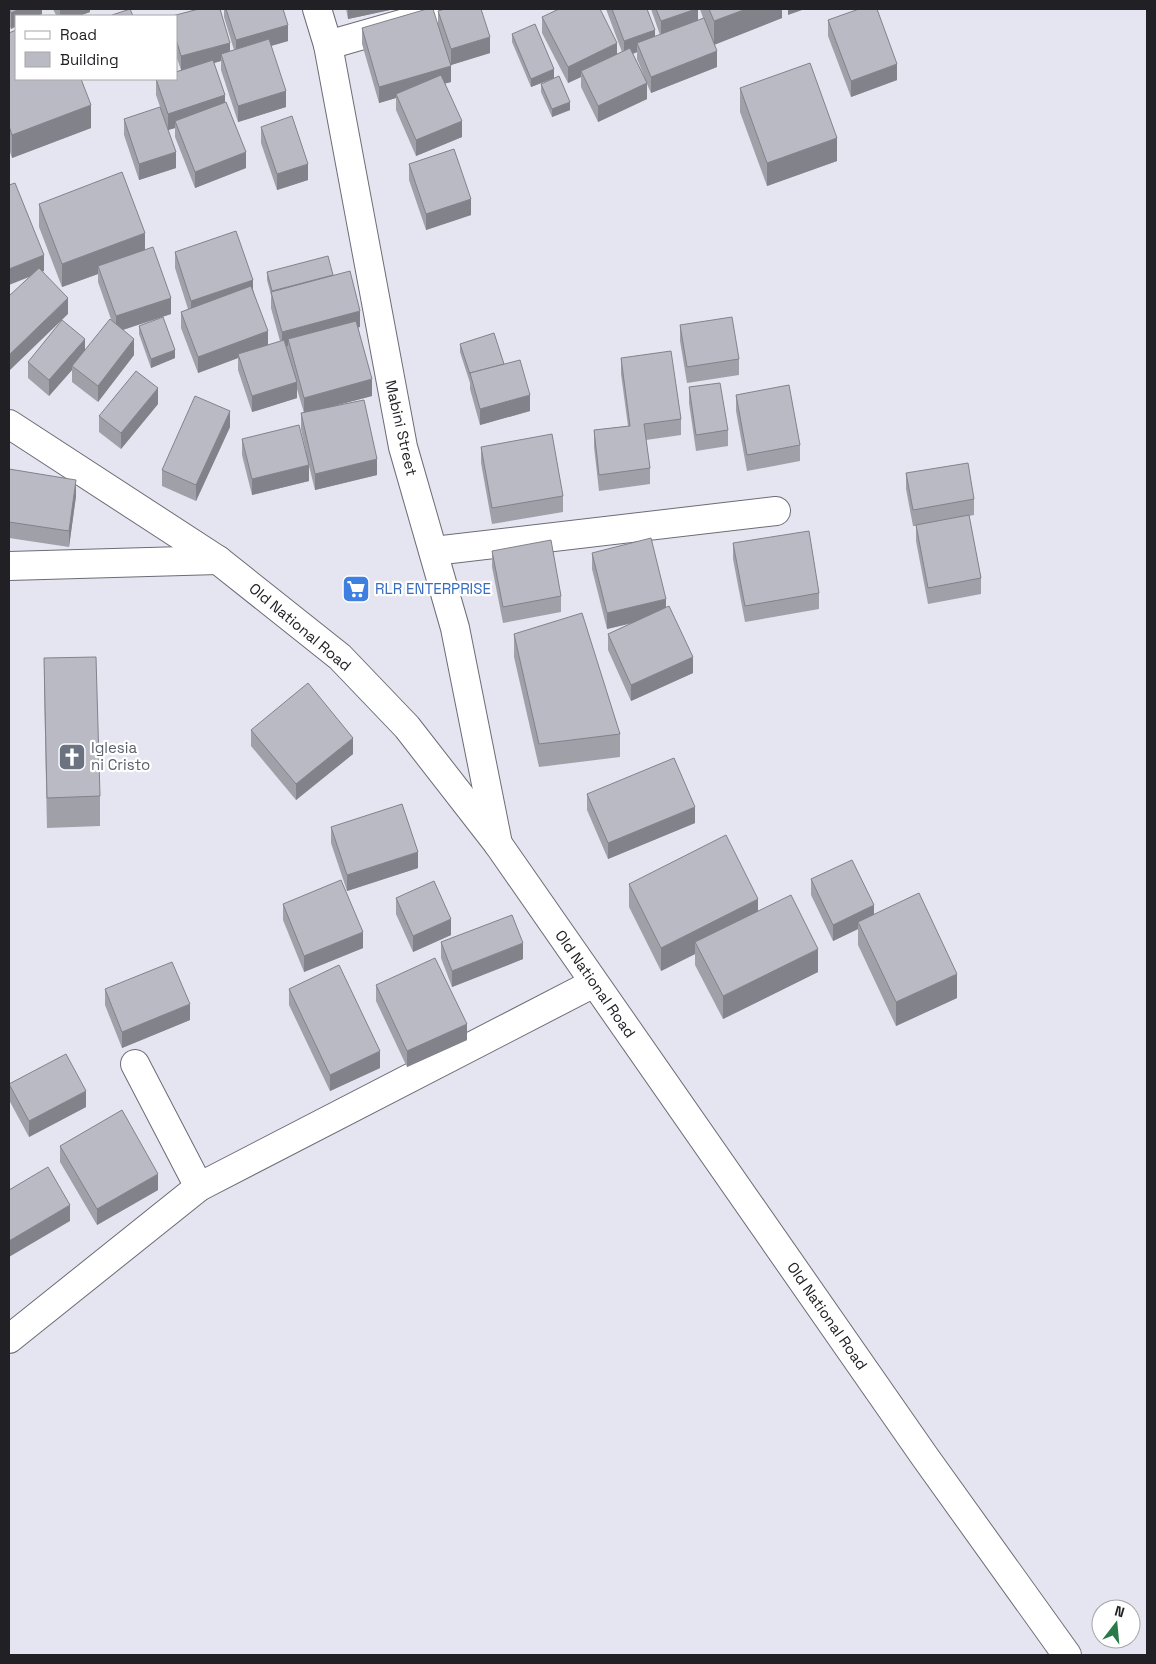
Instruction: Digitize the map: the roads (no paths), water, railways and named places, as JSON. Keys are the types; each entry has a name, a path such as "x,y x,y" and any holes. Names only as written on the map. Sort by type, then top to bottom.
{"street":[{"name":"Mabini Street","path":"317,9 328,45 402,447 455,628 498,844"},
{"path":"328,45 454,9"},
{"name":"Old National Road","path":"9,424 218,560 340,657 407,727 498,844 925,1457 1067,1655"},
{"path":"434,551 776,511"},
{"path":"9,566 218,560"},
{"path":"9,1339 199,1187 594,983"},
{"path":"135,1064 199,1187"}],"place":[{"name":"RLR ENTERPRISE","path":"356,589"},
{"name":"Iglesia ni Cristo","path":"72,757"}]}
